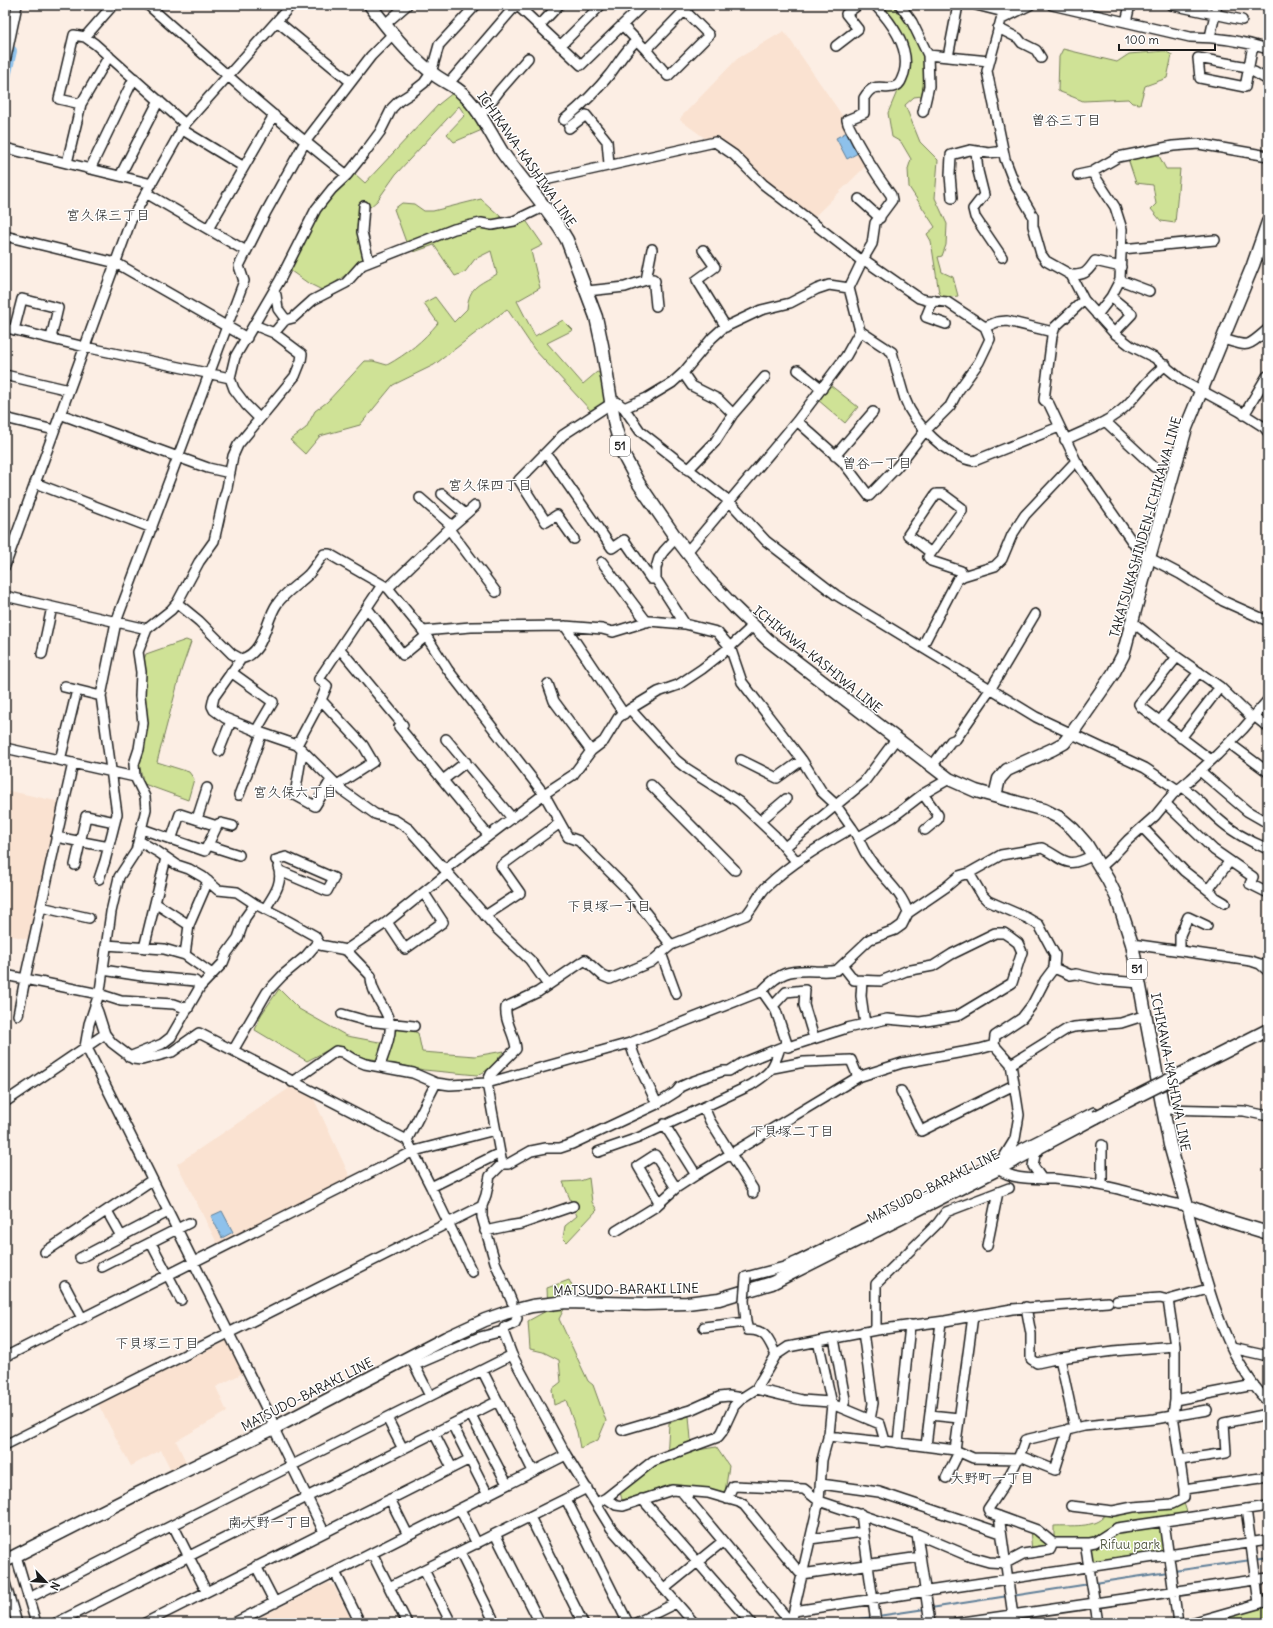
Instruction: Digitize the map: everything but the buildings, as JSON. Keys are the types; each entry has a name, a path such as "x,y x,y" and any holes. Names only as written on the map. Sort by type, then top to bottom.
{"main road":[{"name":"ICHIKAWA-KASHIWA LINE","path":"370,5 384,25 432,73 449,83 463,94 480,116 503,152 545,206 567,240 596,317 619,442 624,456 639,484 686,553 735,608 768,640 949,779 976,791 1028,805 1054,814 1073,829 1093,855 1117,898 1132,944 1162,1109 1170,1145 1187,1206"},
{"name":"TAKATSUKASHINDEN-ICHIKAWA LINE","path":"995,796 999,779 1007,770 1053,750 1064,743 1120,662 1127,641 1148,558 1186,428 1254,265 1268,222"},
{"name":"MATSUDO-BARAKI LINE","path":"10,1558 128,1498 413,1361 446,1338 505,1313 532,1306 566,1302 687,1304 719,1299 772,1283 900,1215 998,1169 1047,1142 1268,1030"},
{"path":"1187,1206 1222,1219 1268,1233"}],"street":[{"path":"5,62 17,5"},
{"path":"85,37 113,5"},
{"path":"148,5 227,76 305,142 347,175"},
{"path":"384,25 407,5"},
{"path":"259,418 246,405 234,389 230,378 235,357 273,292 316,209 332,189 347,175 380,132 392,108 398,101 424,83 432,73 439,45 476,5"},
{"path":"449,83 517,5 581,66 623,26 638,7"},
{"path":"539,26 559,5"},
{"path":"560,46 601,5"},
{"path":"836,46 858,29 846,14 858,5"},
{"path":"875,5 890,22 898,37 904,54 905,70 900,83 896,86 877,87 869,91 864,98 864,112 847,120 869,164 891,195 891,202 874,227 872,244 862,260 849,288 860,331 892,352 905,400 925,431 946,449 967,460 974,462 1059,427"},
{"path":"900,5 912,22 928,55 929,86 923,112"},
{"path":"948,57 958,5"},
{"path":"976,5 1003,12 1030,5"},
{"path":"1052,5 1190,37 1210,37 1253,44 1268,49"},
{"path":"1126,22 1130,5"},
{"path":"1172,5 1242,20"},
{"path":"1210,37 1217,5"},
{"path":"5,566 131,220 183,126 277,21 285,7"},
{"path":"623,26 668,76 709,34 684,7 646,50"},
{"path":"1003,12 998,28 993,55 989,61 987,71 1003,151 1010,175 1033,216 1033,226 1041,254 1046,261 1071,275 1081,275 1087,272 1096,261 1121,267"},
{"path":"277,21 351,82"},
{"path":"998,28 1018,38 1022,43 1036,50 1041,58"},
{"path":"99,878 109,847 117,814 101,696 116,622 244,281 239,266 305,142 371,56 393,34"},
{"path":"81,104 59,99 74,35 85,37 110,56 159,100 183,126 244,167"},
{"path":"609,164 607,141 586,115 567,124 611,73 625,52 637,40"},
{"path":"1253,44 1251,69 1244,87 1200,78 1198,58 1251,69 1268,80"},
{"path":"928,55 989,61"},
{"path":"67,163 81,104 110,56"},
{"path":"480,116 528,58"},
{"path":"90,169 134,78"},
{"path":"120,176 159,100"},
{"path":"208,229 274,115"},
{"path":"527,184 609,164 714,142 734,155 763,184 862,260 919,298 947,302 985,327 990,339 979,362 958,391 950,406 925,431 897,467 869,496 843,462 797,421"},
{"path":"1078,175 1092,172 1118,157 1173,146 1199,144 1268,156"},
{"path":"5,148 152,184"},
{"path":"952,198 950,175 951,155 970,150 989,153 1003,151"},
{"path":"976,151 978,171 984,195 973,209 980,226 1002,257"},
{"path":"1092,172 1115,207 1122,229 1120,280 1111,297 1097,315"},
{"path":"146,193 246,251"},
{"path":"859,199 880,218"},
{"path":"364,206 362,232 369,262"},
{"path":"274,333 286,320 292,318 312,300 346,283 362,265 454,229 481,223 492,225 514,221 545,206"},
{"path":"5,236 116,263 247,338"},
{"path":"1122,248 1215,240"},
{"path":"646,280 652,249"},
{"path":"703,250 715,267 697,280 726,326"},
{"path":"1071,275 1084,300 1114,333 1131,346 1166,365 1182,380 1244,415 1267,426"},
{"path":"587,291 625,287 653,279 655,281 656,306"},
{"path":"1120,280 1149,291"},
{"path":"624,408 662,389 683,373 712,338 726,326 761,310 790,303 817,289 829,285 849,288"},
{"path":"273,292 276,295 278,309 286,320"},
{"path":"1111,297 1132,314 1114,333"},
{"path":"51,338 58,308 22,299 12,329 85,347 230,378"},
{"path":"932,300 926,317 946,324"},
{"path":"1084,300 1055,327 1053,332 1044,400 1049,404 1076,461 1140,554 1180,574 1222,601 1268,621"},
{"path":"985,327 997,322 1007,321 1053,332"},
{"path":"254,326 274,333 302,354 301,361 295,376 238,445 233,456 214,541 199,562 177,603 171,610 147,629 138,652 142,672 140,696 143,723 139,749 134,764 135,777 145,797 146,808 136,851 119,877 111,912 99,994 85,1047 271,1418 274,1428 324,1532"},
{"path":"1223,339 1243,345 1250,345 1268,329"},
{"path":"686,553 797,421 846,356 860,331"},
{"path":"1065,440 1112,417 1125,407 1154,374 1166,365"},
{"path":"798,370 822,389"},
{"path":"683,373 692,386 718,399 733,414"},
{"path":"5,375 69,390"},
{"path":"1244,415 1267,376 1268,377"},
{"path":"688,470 715,442 733,414 765,377"},
{"path":"574,539 557,515 546,522 519,480 563,435 612,403 618,402 640,431 729,502 766,541 836,595 1036,717 1145,768 1180,789 1188,790 1235,833 1268,849"},
{"path":"835,456 873,412"},
{"path":"60,414 178,457 230,473"},
{"path":"5,418 54,430"},
{"path":"1105,421 1154,467"},
{"path":"546,453 612,548 624,540 651,579 656,579"},
{"path":"922,647 957,580 963,576 995,566 1002,559 1012,535 1025,514 1076,461"},
{"path":"35,483 152,528"},
{"path":"442,494 465,514"},
{"path":"931,553 908,535 936,494 943,494 962,508 962,511 931,553 928,557 931,561 961,571 963,576"},
{"path":"420,498 451,527 496,592"},
{"path":"320,700 363,745 373,762 334,782 315,806 295,794 300,749 320,700 327,686 319,679 367,608 385,587 475,506"},
{"path":"676,538 664,550 659,558 656,568 656,579 685,624"},
{"path":"548,985 530,960 510,943 409,830 395,820 375,814 343,791 300,749 231,721 214,710 212,706 214,697 241,659 248,657 261,642 277,604 299,581 309,574 324,554 329,554 385,587 424,633 451,673 544,794 568,837 579,841 627,889 671,945"},
{"path":"602,562 647,622"},
{"path":"5,596 147,629"},
{"path":"177,603 199,620 232,654 241,659"},
{"path":"42,654 52,607"},
{"path":"367,608 403,655 424,633 471,627 565,626 602,629 613,632 647,622 685,624 717,632 730,648 742,682 802,760 822,792 835,804 859,837 865,852 899,893 908,913"},
{"path":"932,766 951,741 956,739 990,690 1035,614"},
{"path":"1131,621 1177,657 1220,687 1253,717 1268,727"},
{"path":"565,626 627,711 676,760 739,802 760,821 796,861"},
{"path":"346,950 424,893 446,871 488,836 544,794 573,775 591,751 604,741 618,718 658,692 678,685 730,648 753,626"},
{"path":"340,648 403,725 399,727 488,836"},
{"path":"1177,657 1139,704 1156,720 1160,721 1211,760"},
{"path":"231,672 273,702 259,732 239,795"},
{"path":"1160,721 1199,672"},
{"path":"548,684 554,701 591,751"},
{"path":"64,686 64,688 101,696"},
{"path":"1181,738 1220,687"},
{"path":"60,760 76,690"},
{"path":"1101,867 1143,828 1166,804 1173,794 1229,743 1268,700"},
{"path":"219,751 231,721"},
{"path":"446,739 512,818"},
{"path":"785,847 835,804 864,782 896,739"},
{"path":"1229,743 1268,772"},
{"path":"5,748 135,777"},
{"path":"741,760 777,778 802,760"},
{"path":"443,780 466,762"},
{"path":"18,1015 40,907 73,763"},
{"path":"1200,770 1247,811 1268,823"},
{"path":"859,837 893,817 923,794 949,779"},
{"path":"651,785 735,870"},
{"path":"197,819 207,788"},
{"path":"923,794 938,815 937,820 925,830"},
{"path":"760,821 786,799"},
{"path":"1166,804 1214,850 1229,862 1253,877 1250,884 1268,893"},
{"path":"171,840 180,814 217,826"},
{"path":"74,865 86,816 115,822"},
{"path":"142,829 205,852 217,826 221,823 233,826"},
{"path":"485,916 520,893 501,866 560,823"},
{"path":"502,1164 494,1130 487,1083 492,1074 516,1049 505,1014 506,1007 538,992 585,960 603,976 610,979 651,962 671,945 746,915 753,908 764,889 796,861 852,828"},
{"path":"1143,828 1184,871 1215,897 1225,903"},
{"path":"56,837 109,847"},
{"path":"139,841 177,865 196,873 218,890 237,892 255,904 315,936 320,945 346,950 371,976 371,983 387,1013 390,1023 391,1031 380,1066"},
{"path":"208,845 240,855"},
{"path":"292,1082 336,1051 342,1052 353,1059 413,1073 436,1083 450,1085 487,1083 630,1043 762,991 774,979 784,973 803,970 830,972 836,970 870,939 895,930 902,925 908,913 946,888 959,876 969,873 1001,855 1042,848 1068,863 1076,862 1093,855"},
{"path":"265,909 278,888 280,880 280,871 275,859 286,856 334,878 327,891 280,871"},
{"path":"144,948 166,858"},
{"path":"1208,890 1229,862"},
{"path":"969,873 982,895 988,901 1027,918 1039,925 1055,955 1054,968 1045,980 1032,1005 1022,1018 995,1036 994,1045 1011,1064 1019,1115 1017,1132 1004,1157"},
{"path":"185,956 190,925 208,881"},
{"path":"386,922 406,949 443,922 424,893"},
{"path":"155,903 190,925"},
{"path":"129,1057 162,1044 171,1037 200,987 223,963 227,953 238,938 245,918 255,904"},
{"path":"40,907 90,918"},
{"path":"1180,950 1180,935 1188,917 1207,926"},
{"path":"512,1302 495,1262 482,1217 482,1206 490,1176 502,1164 508,1164 531,1151 546,1148 560,1148 572,1144 657,1104 676,1092 680,1087 717,1072 729,1071 742,1063 784,1047 865,1024 888,1020 920,1022 957,1016 1012,983 1022,952 1018,943 1010,937 1004,933 995,933 948,956 933,966 906,971 881,980 854,980 842,966"},
{"path":"234,1049 267,992 283,974 306,956 318,942"},
{"path":"1132,944 1251,961 1260,964 1268,971"},
{"path":"106,945 164,949 185,956 212,974"},
{"path":"661,953 676,994"},
{"path":"1054,968 1070,975 1076,974 1103,980 1140,983"},
{"path":"103,970 142,976 195,981 200,987"},
{"path":"5,975 99,994 121,1001 174,1004 188,1009"},
{"path":"862,981 860,996 865,1024"},
{"path":"773,1006 786,992 805,990 804,1006 814,1038"},
{"path":"598,1152 638,1138 664,1124 751,1085 768,1074 773,1068 784,1047 773,1006 762,991"},
{"path":"95,1005 105,1034 112,1043 129,1057 142,1060 165,1055 172,1052 199,1033 234,1049 292,1082 407,1140 432,1187 472,1272"},
{"path":"342,1014 367,1022 414,1026"},
{"path":"1011,1064 1074,1027 1121,1023 1146,1016"},
{"path":"5,1102 105,1034"},
{"path":"630,1043 636,1061 657,1104"},
{"path":"616,1231 641,1216 676,1188 696,1175 858,1077 902,1064 994,1045"},
{"path":"773,1068 804,1062 851,1060 858,1077"},
{"path":"407,1140 436,1083"},
{"path":"901,1091 921,1131 1014,1086"},
{"path":"776,1355 762,1332 756,1329 748,1330 744,1301 746,1277 784,1267 900,1215 1004,1157 1120,1099"},
{"path":"704,1107 710,1121 753,1188 753,1193"},
{"path":"1162,1109 1244,1111 1268,1116"},
{"path":"664,1124 696,1175"},
{"path":"5,1357 414,1151 494,1130"},
{"path":"1042,1179 1033,1166 1033,1161 1039,1150 1047,1142"},
{"path":"1102,1144 1102,1185"},
{"path":"432,1187 500,1153"},
{"path":"659,1202 638,1166 655,1155 676,1188"},
{"path":"998,1169 1006,1175 1020,1178 1066,1180 1102,1185 1167,1203 1187,1206 1208,1289 1232,1348 1254,1385 1268,1402"},
{"path":"45,1252 152,1180"},
{"path":"876,1330 876,1284 938,1223 946,1212 1009,1188"},
{"path":"987,1246 998,1192"},
{"path":"5,1445 482,1206"},
{"path":"485,1231 521,1224 573,1206"},
{"path":"107,1211 121,1236"},
{"path":"80,1258 168,1212"},
{"path":"102,1267 189,1223"},
{"path":"151,1243 181,1300"},
{"path":"66,1286 82,1318"},
{"path":"596,1503 606,1498 653,1461 718,1436 722,1432 734,1406 742,1398 756,1389 776,1355 788,1347 863,1332 941,1322 1026,1307 1160,1298 1168,1300 1208,1289"},
{"path":"1071,1506 1113,1512 1133,1507 1172,1504 1184,1498 1173,1415 1175,1400 1175,1346 1168,1300"},
{"path":"1026,1307 1031,1334 1031,1359 1036,1363 1060,1358 1113,1351 1175,1346"},
{"path":"946,1478 957,1451 959,1418 973,1316"},
{"path":"430,1396 413,1361 480,1336 503,1331 504,1328 515,1323 516,1318"},
{"path":"704,1327 746,1322"},
{"path":"926,1446 941,1322"},
{"path":"898,1443 910,1325"},
{"path":"503,1331 512,1355 566,1455 612,1528 694,1623"},
{"path":"863,1332 873,1403 870,1420"},
{"path":"834,1338 845,1400 843,1408"},
{"path":"791,1623 820,1501 822,1460 828,1436 832,1404 818,1341"},
{"path":"1232,1348 1268,1356"},
{"path":"29,1598 512,1355"},
{"path":"828,1436 926,1446 957,1451 973,1458 1019,1457 1055,1470 1071,1428 1060,1358"},
{"path":"482,1370 533,1471"},
{"path":"1175,1400 1254,1385"},
{"path":"756,1389 802,1400 830,1402 880,1424 885,1441"},
{"path":"622,1430 690,1410 719,1397 729,1396 742,1398"},
{"path":"56,1623 498,1402"},
{"path":"1207,1410 1155,1419 1071,1428 1025,1440 1019,1457 1008,1479 988,1509 990,1513 1036,1530 1053,1543 1086,1543 1095,1542 1117,1528 1268,1506"},
{"path":"472,1414 507,1484"},
{"path":"1180,1460 1226,1453 1224,1423 1268,1414"},
{"path":"930,1415 959,1418"},
{"path":"388,1418 403,1449"},
{"path":"452,1424 488,1495"},
{"path":"434,1433 452,1468"},
{"path":"234,1623 566,1455"},
{"path":"151,1622 206,1591 470,1459"},
{"path":"1184,1489 1268,1477"},
{"path":"821,1484 879,1492 1001,1533"},
{"path":"727,1499 733,1486 804,1490 820,1501 917,1534 971,1557 989,1562 1006,1562 1022,1554 1050,1550 1053,1543"},
{"path":"389,1588 587,1488"},
{"path":"606,1498 616,1505 623,1506 672,1490 708,1493 744,1505 802,1574 920,1557"},
{"path":"682,1492 722,1542 791,1623"},
{"path":"390,1499 408,1535"},
{"path":"566,1499 628,1623"},
{"path":"642,1499 751,1623"},
{"path":"460,1509 476,1544"},
{"path":"1191,1623 1264,1602 1256,1579 1252,1542 1246,1509"},
{"path":"860,1514 876,1623"},
{"path":"999,1516 1014,1619"},
{"path":"530,1517 584,1623"},
{"path":"1164,1522 1178,1623"},
{"path":"173,1525 206,1591"},
{"path":"810,1540 863,1532"},
{"path":"495,1534 540,1623"},
{"path":"917,1534 930,1623"},
{"path":"794,1611 1268,1540"},
{"path":"664,1589 722,1542"},
{"path":"1086,1543 1098,1623"},
{"path":"460,1552 495,1623"},
{"path":"372,1553 407,1623"},
{"path":"10,1558 29,1598 36,1623"},
{"path":"256,1566 275,1602"},
{"path":"424,1570 451,1623"},
{"path":"335,1572 360,1623"},
{"path":"956,1623 1014,1619 1095,1603 1268,1578"},
{"path":"5,1583 18,1623"},
{"path":"636,1623 676,1603"}],"shaded area":[{"path":"784,31 844,118 867,165 813,218 769,185 715,138 706,139 680,120 681,117 737,59"},
{"path":"5,790 61,802 31,940 5,934"},
{"path":"291,1087 312,1095 351,1179 219,1247 177,1164"},
{"path":"227,1341 243,1373 216,1387 227,1412 176,1441 187,1464 172,1472 161,1450 131,1466 98,1404"},
{"path":"328,1583 334,1586 353,1623 249,1623"}],"green space":[{"path":"879,5 898,5 923,50 925,64 922,96 914,97 905,105 920,142 938,160 935,198 947,224 946,245 942,256 938,257 942,272 953,277 958,296 944,298 939,293 931,241 927,234 935,227 909,187 908,169 911,159 901,142 892,137 888,113 898,89 906,81 907,54"},
{"path":"1063,49 1117,62 1129,54 1165,51 1172,55 1167,78 1145,86 1140,104 1132,103 1128,99 1083,101 1058,91 1059,57"},
{"path":"454,92 468,107 482,130 454,142 447,134 465,115 459,106 396,174 377,201 362,214 364,261 324,291 308,283 288,269 315,215 354,173 365,183 439,104"},
{"path":"1157,152 1166,169 1180,169 1175,223 1161,221 1151,209 1156,204 1153,185 1136,183 1128,159"},
{"path":"481,199 510,225 525,219 543,245 531,251 540,288 517,301 535,336 563,320 573,330 547,343 583,384 597,372 601,374 607,404 591,411 534,349 507,309 434,365 393,385 360,425 320,436 305,454 290,440 306,428 315,411 327,402 365,361 373,361 387,365 414,347 427,336 438,323 424,303 435,297 454,322 467,309 470,295 476,287 497,274 491,251 475,259 465,272 455,276 434,245 414,252 406,242 394,209 402,203 414,204 424,211 433,211"},
{"path":"830,385 858,407 845,423 818,400"},
{"path":"186,640 191,642 181,671 157,762 189,772 194,779 188,800 144,784 138,761 143,662 146,654"},
{"path":"279,989 299,1009 347,1036 390,1044 398,1026 418,1033 422,1052 475,1056 504,1051 489,1068 477,1075 424,1070 326,1051 307,1061 255,1030 261,1015"},
{"path":"589,1178 592,1202 597,1210 567,1242 563,1238 565,1226 577,1216 563,1182 580,1181"},
{"path":"569,1280 577,1295 566,1299 564,1309 559,1319 588,1381 593,1385 606,1421 598,1440 580,1448 577,1432 566,1400 554,1405 552,1389 561,1382 559,1360 543,1352 530,1349 528,1321 548,1310 547,1288"},
{"path":"689,1416 692,1451 716,1447 729,1466 725,1492 691,1487 661,1490 622,1500 620,1492 650,1468 667,1460 669,1423"},
{"path":"1182,1502 1184,1503 1188,1515 1116,1523 1089,1539 1054,1539 1054,1526 1089,1524 1101,1519 1105,1515"},
{"name":"Rifuu park","path":"1162,1526 1165,1551 1092,1564 1089,1546 1119,1531"},
{"path":"1030,1529 1052,1543 1049,1549 1032,1552"},
{"path":"1268,1606 1268,1623 1204,1623 1247,1610"}],"water":[{"path":"847,132 858,153 847,159 836,138"},
{"path":"222,1211 233,1232 222,1238 211,1216"}],"waterway":[{"path":"5,77 11,51"},
{"path":"1255,1560 1268,1558"},
{"path":"1174,1571 1251,1560"},
{"path":"1095,1583 1168,1572"},
{"path":"1012,1596 1089,1584"},
{"path":"931,1608 1008,1596"},
{"path":"878,1616 925,1609"},
{"path":"833,1623 873,1617"}],"district":[{"name":"曽谷三丁目","path":"1066,120"},
{"name":"宮久保三丁目","path":"108,215"},
{"name":"曽谷一丁目","path":"877,463"},
{"name":"宮久保四丁目","path":"490,485"},
{"name":"宮久保六丁目","path":"295,792"},
{"name":"下貝塚一丁目","path":"609,906"},
{"name":"下貝塚二丁目","path":"792,1131"},
{"name":"下貝塚三丁目","path":"157,1343"},
{"name":"大野町一丁目","path":"992,1478"},
{"name":"南大野一丁目","path":"270,1522"}]}
